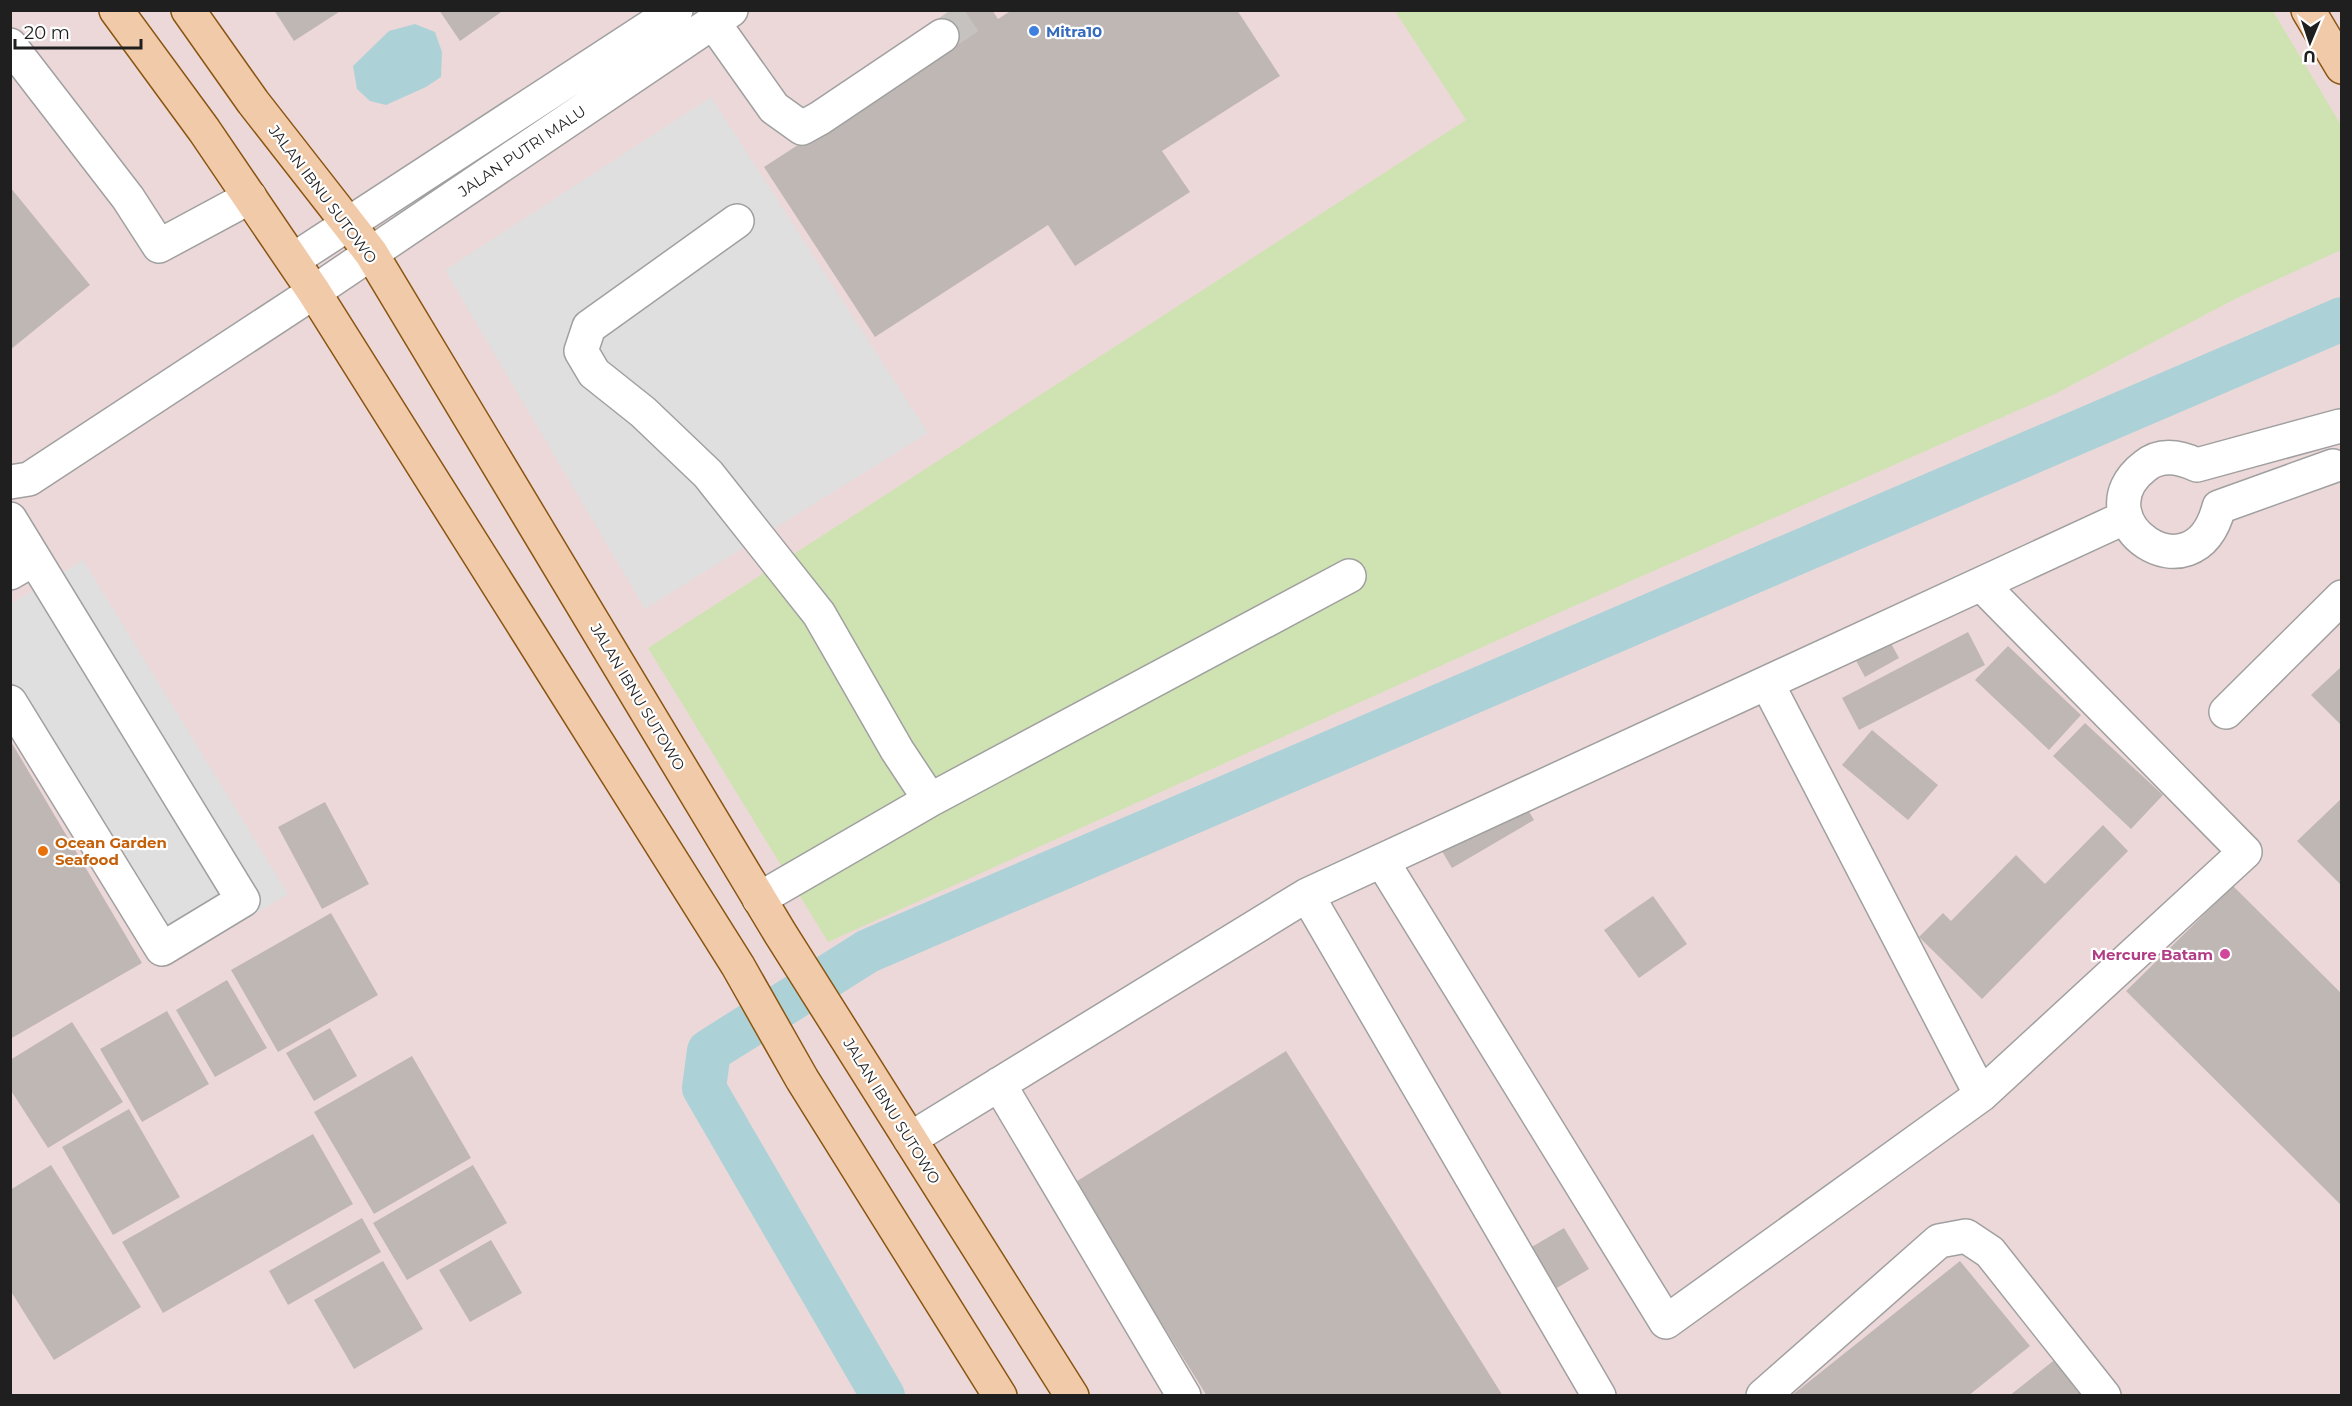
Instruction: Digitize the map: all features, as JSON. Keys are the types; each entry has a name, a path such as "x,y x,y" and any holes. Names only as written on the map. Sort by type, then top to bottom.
{"main road":[{"path":"116,10 204,130 315,292 738,966 802,1079 1000,1395"},
{"name":"JALAN IBNU SUTOWO","path":"188,10 253,102 371,253 759,899 1072,1395"},
{"path":"2308,10 2342,67"}],"street":[{"path":"293,260 676,10"},
{"path":"722,16 774,108 802,128 942,36"},
{"name":"JALAN PUTRI MALU","path":"10,482 29,479 315,292 722,16"},
{"path":"10,45 128,198 159,246 250,197"},
{"path":"737,221 589,327 581,351 594,373 643,412 708,474 819,614 897,750 930,800"},
{"path":"2341,426 2333,446 2337,475 2219,507 2215,523 2206,536 2193,546 2177,551 2160,550 2145,543 2133,532 2126,518 2124,501 2127,485 2137,472 2150,462 2166,457 2182,458 2197,465 2341,426"},
{"path":"910,1139 1307,896 2126,518"},
{"path":"10,519 22,566 243,900 162,949 10,702"},
{"path":"759,899 813,870 930,800 1349,576"},
{"path":"1382,861 1666,1322 1981,1095 2245,852 1981,584"},
{"path":"2226,712 2342,597"},
{"path":"1767,683 1981,1095"},
{"path":"1307,896 1599,1395"},
{"path":"999,1084 1184,1395"},
{"path":"1763,1395 1939,1241 1966,1236 1990,1252 2104,1395"}],"shaded area":[{"path":"10,11 2341,11 2341,1395 11,1395"},
{"path":"711,97 928,433 645,609 445,270"},
{"path":"83,560 288,894 182,958 11,678 11,604"}],"green space":[{"path":"1395,11 2273,11 2341,125 2341,250 2237,298 2055,394 1547,618 828,942 648,648 1466,120"}],"water":[{"path":"415,24 435,32 442,52 441,77 426,87 386,105 370,101 357,89 353,66 389,31"}],"building":[{"path":"274,10 342,10 294,41"},
{"path":"439,10 504,10 460,41"},
{"path":"953,10 992,10 998,19 1012,10 1237,10 1280,76 1162,151 1190,192 1075,266 1048,225 875,337 764,167 949,47 933,23"},
{"path":"10,187 90,285 10,350"},
{"path":"1882,627 1899,658 1865,677 1848,646"},
{"path":"1968,632 1985,665 1859,730 1842,698"},
{"path":"2008,646 2081,715 2049,750 1975,680"},
{"path":"2342,666 2342,726 2311,695"},
{"path":"2085,723 2163,795 2131,829 2053,756"},
{"path":"1872,730 1938,785 1908,820 1842,765"},
{"name":"Ocean Garden Seafood","path":"10,740 142,963 10,1039"},
{"path":"1517,791 1534,820 1452,868 1434,838"},
{"path":"2342,798 2342,886 2297,841"},
{"path":"325,802 369,884 322,909 278,827"},
{"path":"2103,825 2128,851 1982,999 1919,937 1943,913 1951,921 2016,855 2045,884"},
{"path":"2233,886 2342,994 2342,1206 2126,991"},
{"path":"1653,896 1687,944 1639,978 1604,930"},
{"path":"331,913 378,995 278,1052 231,970"},
{"path":"227,980 267,1048 215,1077 176,1010"},
{"path":"167,1011 209,1084 142,1122 100,1049"},
{"path":"72,1022 123,1102 48,1148 10,1089 10,1060"},
{"path":"330,1028 357,1076 314,1101 286,1053"},
{"path":"1286,1051 1503,1396 1207,1396 1074,1183"},
{"path":"412,1056 471,1158 374,1214 314,1112"},
{"path":"129,1109 180,1197 113,1235 62,1147"},
{"path":"313,1134 353,1204 163,1313 122,1242"},
{"path":"51,1165 141,1307 54,1360 10,1290 10,1190"},
{"path":"473,1165 507,1223 407,1280 373,1223"},
{"path":"362,1218 381,1252 288,1305 269,1271"},
{"path":"1564,1228 1589,1269 1555,1289 1530,1248"},
{"path":"491,1240 522,1293 470,1322 439,1270"},
{"path":"383,1261 423,1329 354,1369 314,1300"},
{"path":"1960,1261 2030,1346 1968,1396 1791,1396"},
{"path":"2062,1354 2095,1396 2009,1396"}],"waterway":[{"path":"883,1396 704,1088 709,1051 868,951 2342,319"}],"tunnel":[{"path":"942,36 980,10"}],"place":[{"name":"Mitra10","path":"1034,31"},
{"name":"Ocean Garden Seafood","path":"43,851"},
{"name":"Mercure Batam","path":"2225,954"}]}
